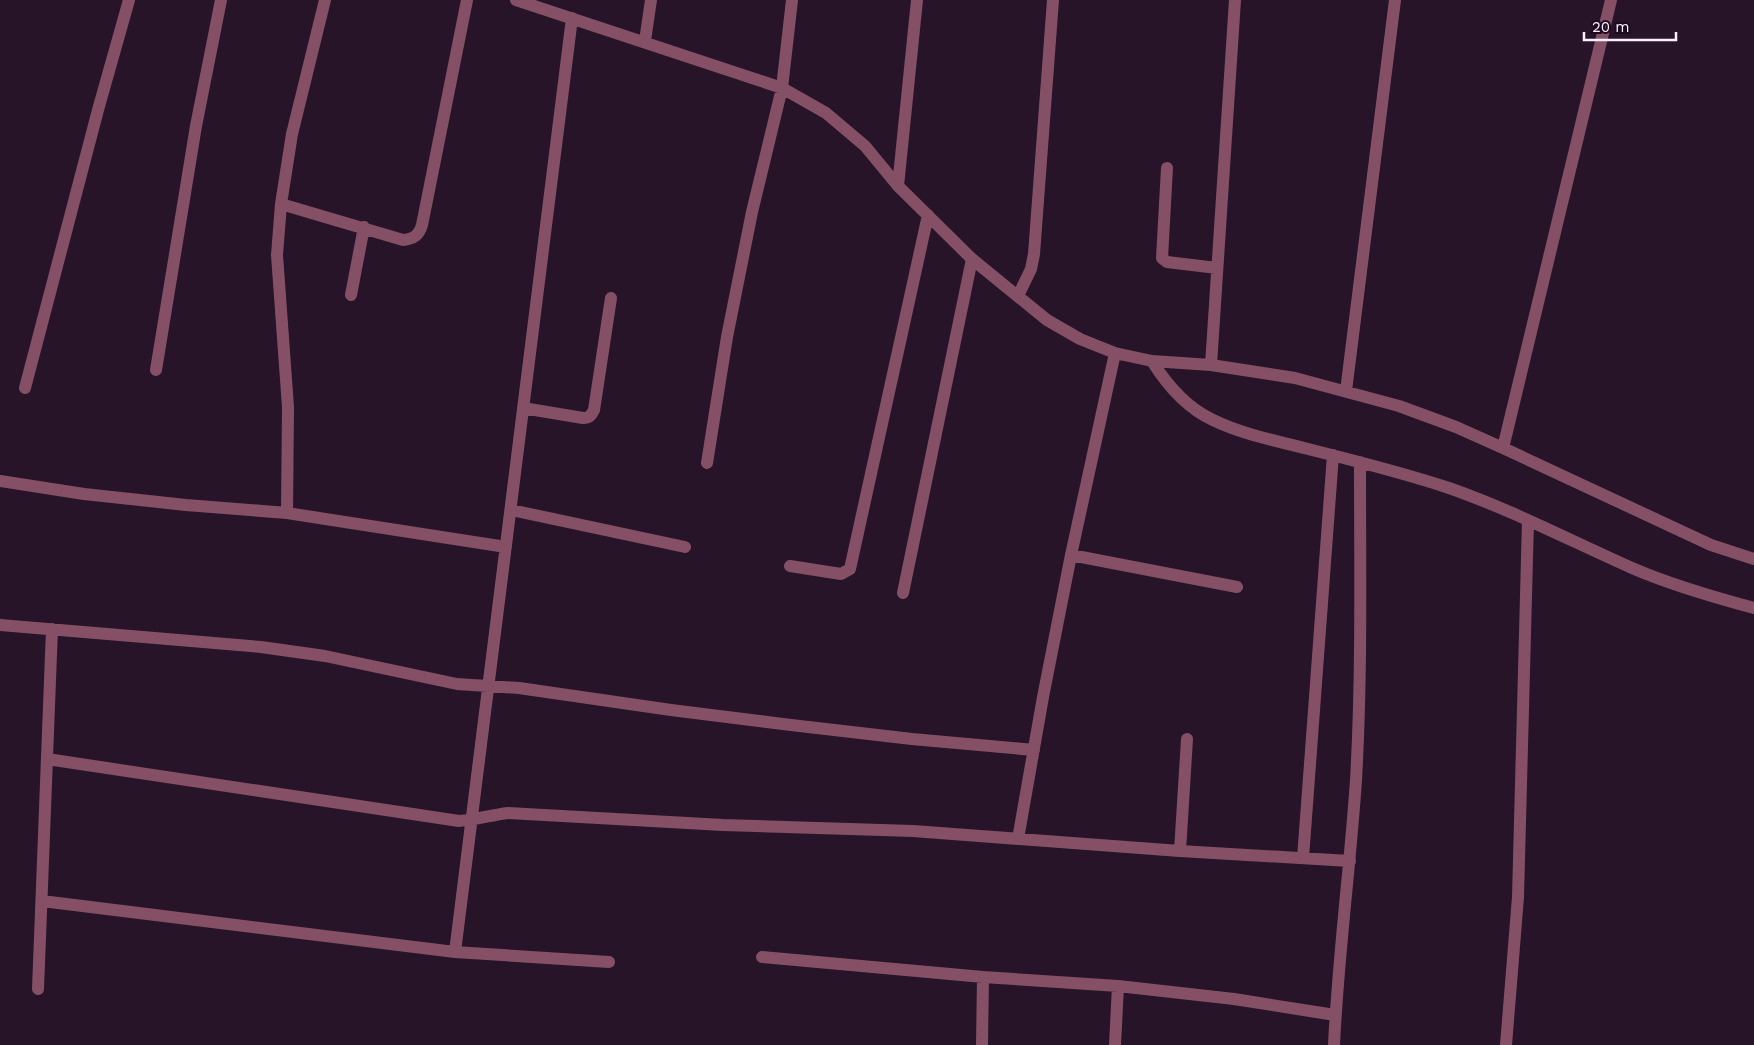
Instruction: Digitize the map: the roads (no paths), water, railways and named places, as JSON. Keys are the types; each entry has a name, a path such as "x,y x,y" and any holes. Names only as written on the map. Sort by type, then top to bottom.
{"street":[{"path":"25,388 129,0"},
{"path":"156,370 196,126 221,0"},
{"path":"287,513 288,407 277,255 281,204 292,134 325,0"},
{"path":"281,204 403,240 412,239 420,233 467,0"},
{"path":"516,0 645,41 782,88 826,113 865,146 898,186 972,259 1047,320 1080,340 1115,353 1152,361 1211,365 1295,378 1346,390 1399,406 1456,427 1711,545 1754,559"},
{"path":"645,41 651,0"},
{"path":"707,463 735,298 752,212 782,88 792,0"},
{"path":"898,186 917,0"},
{"path":"1018,296 1031,269 1034,254 1054,0"},
{"path":"1211,365 1235,0"},
{"path":"1346,390 1395,0"},
{"path":"1503,448 1611,0"},
{"path":"455,952 572,18"},
{"path":"1167,168 1162,258 1166,262 1217,268"},
{"path":"790,566 841,574 850,569 928,215"},
{"path":"351,294 364,227"},
{"path":"903,593 972,259"},
{"path":"524,408 583,418 588,418 592,415 611,298"},
{"path":"1018,839 1071,555 1115,353"},
{"path":"1152,361 1162,378 1185,402 1212,420 1242,432 1360,462 1449,488 1528,520 1634,569 1693,590 1754,608"},
{"path":"1303,858 1332,455"},
{"path":"1334,1045 1335,1015 1350,861 1359,696 1360,462"},
{"path":"0,482 176,504 287,513 506,547"},
{"path":"511,510 685,547"},
{"path":"1506,1045 1518,897 1528,520"},
{"path":"1071,555 1236,587"},
{"path":"0,625 261,647 325,656 457,684 519,688 791,726 1034,750"},
{"path":"38,989 52,629"},
{"path":"1180,851 1187,739"},
{"path":"47,759 459,822 508,813 913,831 1180,851 1350,861"},
{"path":"42,901 455,952 609,962"},
{"path":"762,957 984,978 1118,986 1234,999 1335,1015"},
{"path":"982,1045 984,978"},
{"path":"1115,1045 1118,986"}]}
